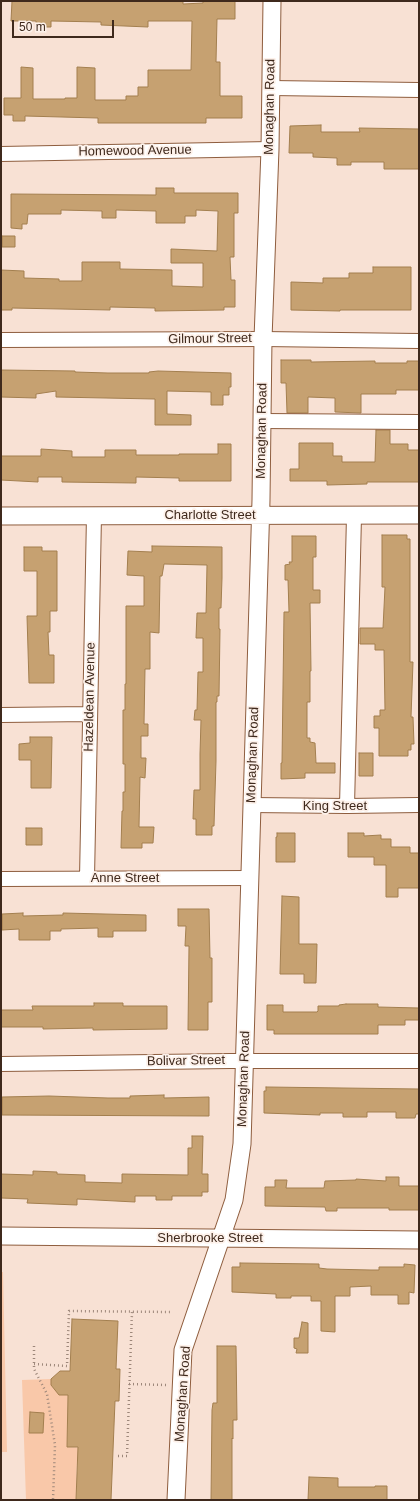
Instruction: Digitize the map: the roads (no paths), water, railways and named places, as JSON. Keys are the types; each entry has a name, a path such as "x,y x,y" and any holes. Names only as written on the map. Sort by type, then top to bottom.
{"main road":[{"name":"Monaghan Road","path":"176,1500 183,1350 234,1200 242,1144 260,515 263,339 270,150 272,1"},
{"name":"Charlotte Street","path":"1,516 419,515"},
{"name":"Sherbrooke Street","path":"1,1236 419,1240"}],"street":[{"path":"271,88 419,90"},
{"name":"Homewood Avenue","path":"1,154 270,150"},
{"name":"Gilmour Street","path":"1,340 263,339 419,341"},
{"path":"262,421 419,422"},
{"name":"Hazeldean Avenue","path":"87,878 94,515"},
{"path":"347,806 354,516"},
{"path":"1,715 90,714"},
{"name":"King Street","path":"251,805 419,805"},
{"name":"Anne Street","path":"1,879 250,878"},
{"name":"Bolivar Street","path":"1,1064 244,1061 419,1061"}]}
